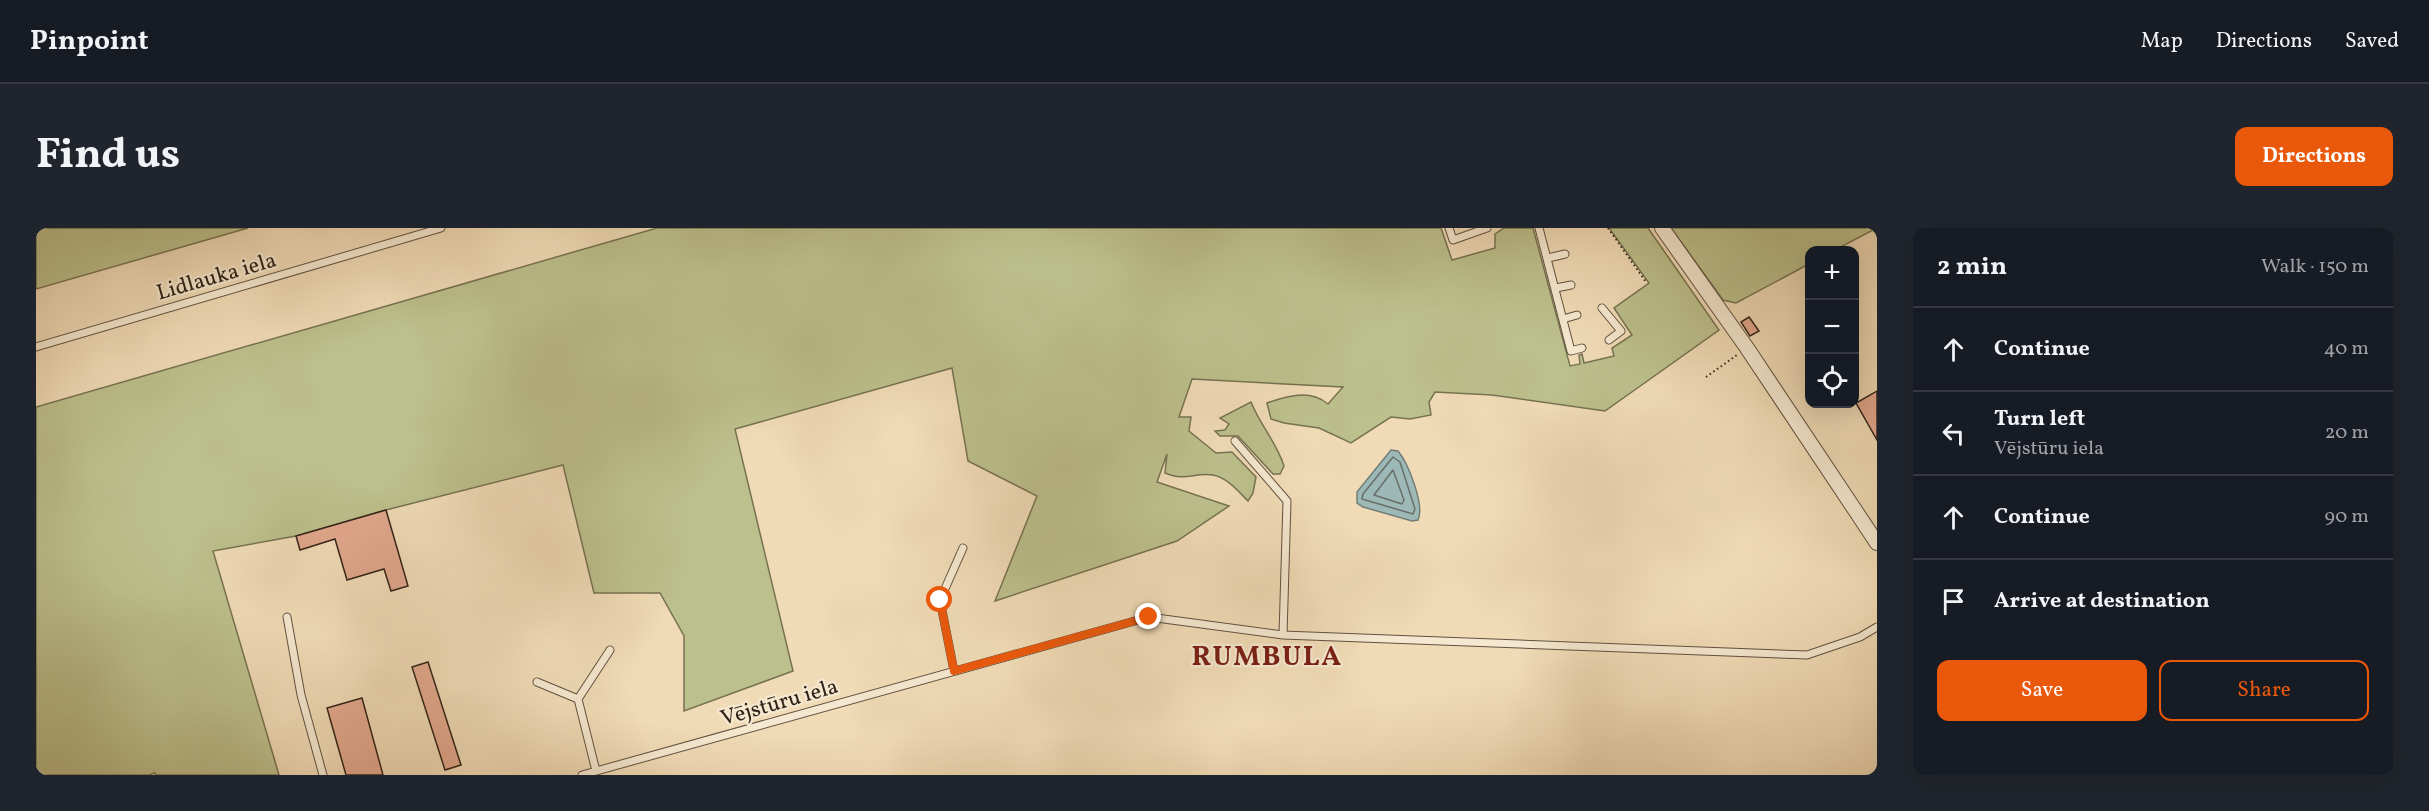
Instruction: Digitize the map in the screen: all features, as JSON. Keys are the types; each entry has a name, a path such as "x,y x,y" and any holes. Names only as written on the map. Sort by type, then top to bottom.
{"street":[{"path":"1662,228 1747,348 1877,543"}],"lane":[{"name":"Lidlauka iela","path":"36,347 441,228"},
{"path":"1449,228 1453,240 1486,228"},
{"path":"1541,229 1571,351 1582,348"},
{"path":"1548,258 1565,254"},
{"path":"1556,288 1571,285"},
{"path":"1602,308 1621,331 1609,340"},
{"path":"1563,319 1577,315"},
{"path":"1235,441 1287,501 1283,635"},
{"path":"954,671 940,600 963,548"},
{"path":"287,617 302,695 323,775"},
{"name":"Vējstūru iela","path":"582,775 1149,617 1283,635 1807,656 1860,637 1877,627"},
{"path":"596,771 578,699 610,650"},
{"path":"537,682 578,699"}],"path":[{"path":"1608,228 1646,282"},
{"path":"1706,377 1747,348"}],"green space":[{"path":"36,228 248,228 36,289"},
{"path":"657,228 1441,228 1452,260 1495,248 1495,234 1504,228 1533,228 1570,366 1580,364 1579,355 1582,354 1584,363 1614,356 1612,348 1632,335 1614,308 1649,283 1609,228 1648,228 1719,330 1605,411 1492,395 1435,392 1429,402 1431,415 1410,419 1391,417 1351,443 1319,428 1271,419 1267,403 1290,396 1306,395 1321,399 1328,404 1343,387 1192,379 1179,417 1191,417 1189,431 1216,453 1232,452 1256,477 1253,493 1248,501 1232,485 1213,475 1179,477 1165,473 1167,454 1157,482 1229,506 1177,541 995,601 1037,496 968,461 952,368 735,429 793,671 684,711 684,636 660,593 594,593 563,465 386,510 296,536 213,551 279,775 156,775 155,773 149,775 36,775 36,407"},
{"path":"1671,228 1877,228 1843,246 1805,246 1805,266 1736,303 1723,300"},
{"path":"1251,402 1281,458 1284,466 1280,474 1273,474 1238,436 1220,436 1215,431 1225,430 1229,424 1220,418"}],"water":[{"path":"1391,450 1398,451 1411,474 1419,505 1418,520 1412,521 1363,507 1357,503 1357,492"}],"building":[{"path":"1749,317 1759,331 1750,336 1741,322"},
{"path":"1877,391 1877,440 1859,408 1859,401"},
{"path":"386,510 408,586 391,591 384,569 347,580 335,539 300,550 296,536"},
{"path":"428,662 461,765 445,770 412,667"},
{"path":"362,698 383,775 346,775 327,708"}],"district":[{"name":"RUMBULA","path":"1267,655"}],"route":[{"path":"940,600 954,671 1149,617"}]}
